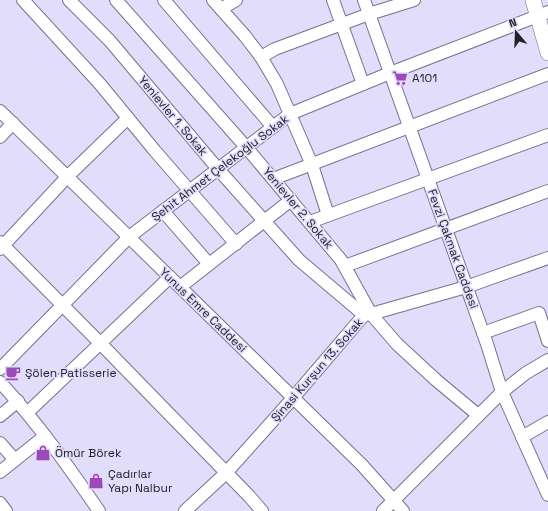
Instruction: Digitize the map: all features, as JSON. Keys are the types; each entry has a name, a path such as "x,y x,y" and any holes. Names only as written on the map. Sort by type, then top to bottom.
{"main road":[{"path":"533,0 543,14 548,53"}],"street":[{"path":"23,0 100,84 155,151 236,244"},
{"name":"Yenievler 1. Sokak","path":"69,0 110,41 218,169 299,260 367,315"},
{"name":"Yenievler 2. Sokak","path":"116,0 246,147 341,260 367,315 436,380 478,415"},
{"path":"164,0 273,127"},
{"path":"213,0 245,36 261,57 277,84 312,165 328,215"},
{"path":"221,9 236,0"},
{"path":"332,0 363,84"},
{"name":"Fevzi Çakmak Caddesi","path":"364,0 483,333 502,392 522,437 545,480 548,495"},
{"path":"261,57 275,49 341,24 414,0"},
{"name":"Şehit Ahmet Çelekoğlu Sokak","path":"0,369 129,237 290,114 390,73 543,14"},
{"path":"273,179 548,74"},
{"name":"Yunus Emre Caddesi","path":"0,111 362,465 403,511"},
{"path":"128,118 67,177 1,246 101,344 262,511"},
{"path":"0,136 13,123"},
{"path":"310,222 548,135"},
{"path":"345,266 548,191"},
{"path":"180,287 291,200"},
{"path":"163,211 209,264"},
{"name":"Şinasi Kurşun 13. Sokak","path":"185,511 226,473 367,315 466,287 548,258"},
{"path":"27,413 170,277"},
{"path":"483,333 539,313 548,341"},
{"path":"383,511 502,392 526,373 548,360"},
{"path":"0,382 18,401 64,460 99,511"},
{"path":"0,416 18,401"},
{"path":"522,437 548,422"},
{"path":"0,472 45,436"},
{"path":"0,444 14,460"},
{"path":"0,503 6,511"}],"place":[{"name":"A101","path":"400,78"},
{"name":"Şölen Patisserie","path":"13,373"},
{"name":"Ömür Börek","path":"43,453"},
{"name":"Çadırlar Yapı Nalbur","path":"96,481"}]}
